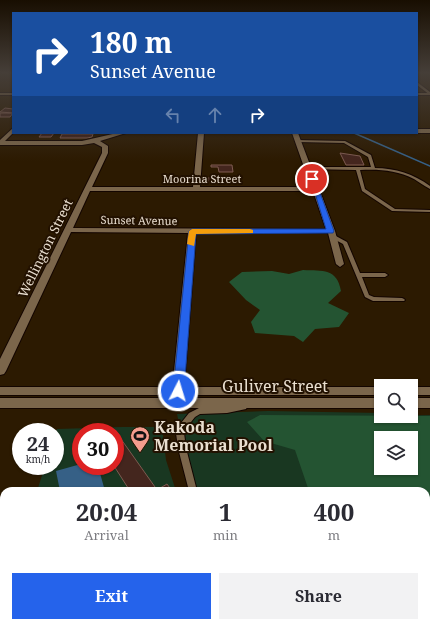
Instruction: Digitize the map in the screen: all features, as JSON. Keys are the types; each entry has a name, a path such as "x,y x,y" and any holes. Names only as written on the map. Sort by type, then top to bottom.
{"street":[{"path":"0,143 12,131"},
{"path":"418,131 430,131"},
{"path":"0,143 96,141 119,134"},
{"path":"196,188 201,134"},
{"path":"295,134 316,189 340,264"},
{"name":"Wellington Street","path":"0,371 106,149 105,146 96,141"},
{"name":"Moorina Street","path":"88,189 316,189"},
{"name":"Sunset Avenue","path":"67,230 331,234"},
{"path":"178,391 192,231"},
{"name":"Guliver Street","path":"0,390 374,391"},
{"path":"418,391 430,391"},
{"name":"Guliver Street","path":"0,403 374,403"},
{"path":"418,403 430,403"}],"lane":[{"path":"298,141 345,142 370,156 373,167"},
{"path":"308,168 358,169 373,167 401,171 430,188"},
{"path":"358,169 363,190 387,207 394,210 430,211"},
{"path":"331,234 345,243 367,296 373,299 402,300"},
{"path":"359,275 385,275"},
{"path":"192,487 182,448 180,433 192,415 199,411 227,410 260,403"}],"green space":[{"path":"303,270 328,272 336,278 341,291 328,303 349,313 339,327 315,329 303,342 294,336 255,333 251,322 260,310 246,300 229,282 242,272 272,271 289,274"},
{"path":"268,411 374,413 374,423 418,423 418,415 430,415 430,487 193,487 177,414"},
{"path":"260,415 374,416 374,423 418,423 418,416 430,416 430,487 308,487 295,450 264,441 247,422"},
{"name":"Kakoda Memorial Pool","path":"124,427 162,427 166,460 175,487 38,487 42,475 64,475 64,429 72,429 72,475 124,475"}],"water":[{"path":"72,467 72,475 101,475 104,487 59,487 57,475 64,475 64,469"}],"building":[{"path":"5,108 12,109 12,113 0,112"},
{"path":"0,113 12,113 10,117 0,117"},
{"path":"41,134 53,134 51,137 39,137"},
{"path":"62,134 93,134 92,137 87,138 60,138"},
{"path":"340,153 360,156 364,165 346,165"},
{"path":"211,165 232,165 233,172 219,172 218,167 211,167"},
{"path":"222,177 223,182 208,182 208,178"},
{"path":"124,443 155,487 127,487 120,475 124,475"},
{"path":"167,484 169,487 162,487"}],"waterway":[{"path":"356,134 430,166"}],"slow traffic":[{"path":"191,244 192,231 250,231"}],"place":[{"name":"Kakoda Memorial Pool","path":"140,453"}],"route":[{"path":"178,391 192,231 331,231 312,179"}]}
